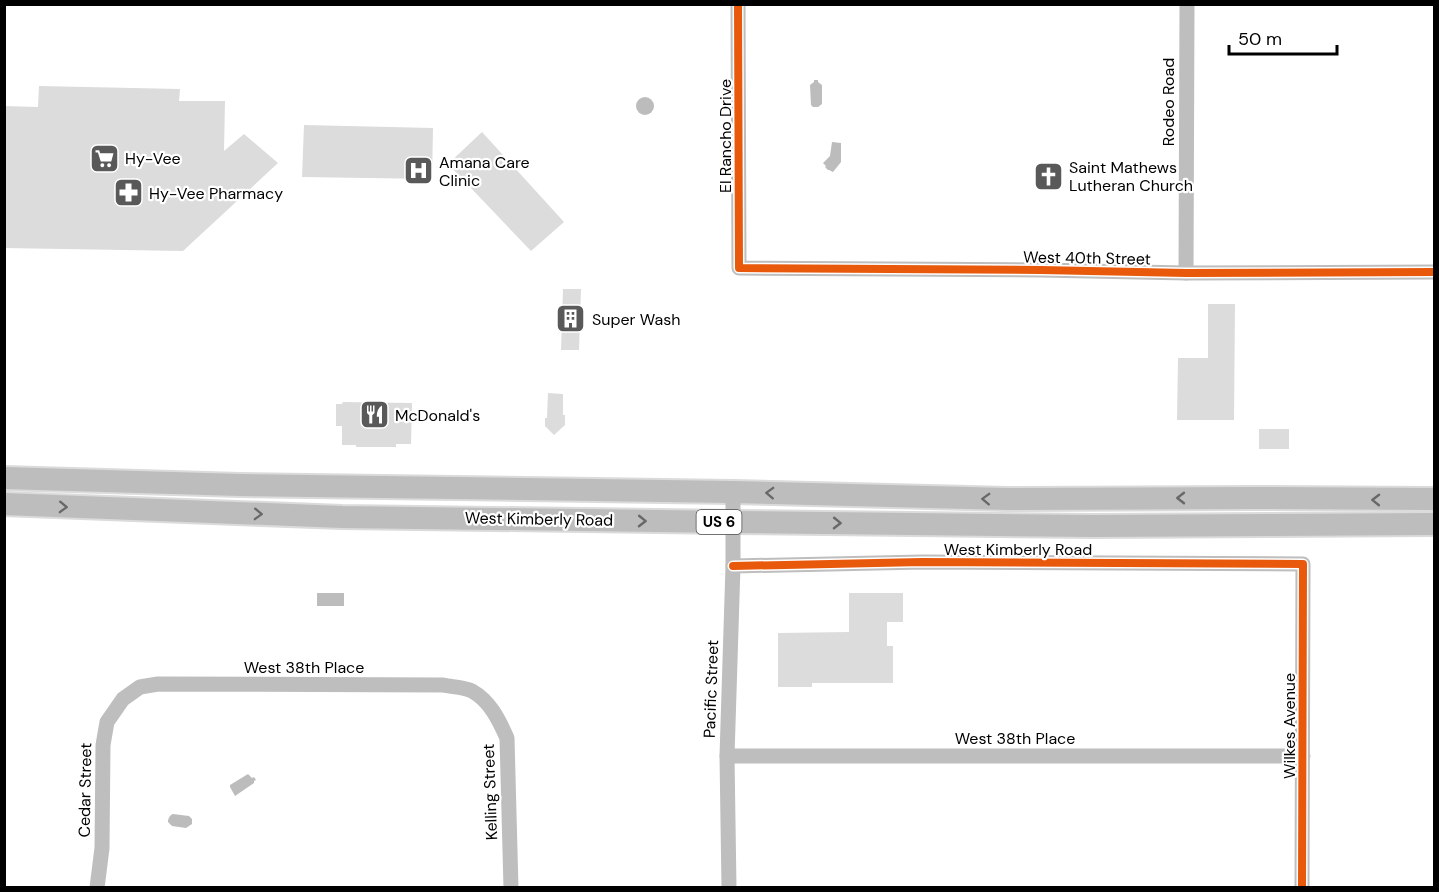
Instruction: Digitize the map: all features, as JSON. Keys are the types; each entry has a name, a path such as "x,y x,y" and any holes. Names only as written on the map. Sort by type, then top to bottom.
{"main road":[{"name":"West Kimberly Road","path":"4,478 1008,499 1434,499"},
{"name":"West Kimberly Road","path":"4,504 342,517 1093,526 1434,524"}],"street":[{"name":"El Rancho Drive","path":"738,4 739,268"},
{"name":"Rodeo Road","path":"1186,273 1187,4"},
{"name":"West 40th Street","path":"739,268 1186,273 1434,272"},
{"name":"Pacific Street","path":"729,888 727,756 733,492"},
{"name":"West Kimberly Road","path":"733,566 922,562 1303,564"},
{"name":"Wilkes Avenue","path":"1302,888 1303,564"},
{"name":"West 38th Place","path":"123,699 140,687 158,684 443,685 470,690 486,701"},
{"name":"Cedar Street","path":"97,888 102,848 103,746 107,722 123,699"},
{"name":"Kelling Street","path":"486,701 499,718 507,738 510,888"},
{"name":"West 38th Place","path":"727,756 1303,756"}],"shaded area":[{"path":"814,80 818,80 822,85 822,104 818,107 811,105 810,85"},
{"path":"645,97 651,100 654,106 651,112 645,115 639,112 636,106 639,100"},
{"path":"832,142 841,143 841,162 833,172 828,170 823,163 830,156"},
{"path":"317,593 344,593 344,606 317,606"},
{"path":"248,774 256,780 235,796 230,785"},
{"path":"173,814 189,816 192,824 186,828 172,826 168,821"}],"building":[{"name":"Hy-Vee","path":"39,86 180,89 179,101 225,101 224,151 244,134 278,163 183,251 4,248 4,106 38,107"},
{"path":"304,125 433,128 432,179 302,177"},
{"path":"482,132 564,222 531,251 448,164"},
{"name":"Super Wash","path":"563,289 581,289 579,350 561,350"},
{"path":"1208,304 1235,304 1234,420 1177,420 1178,358 1208,358"},
{"path":"548,393 563,394 565,425 554,435 545,426"},
{"name":"McDonald's","path":"343,402 412,403 411,444 396,444 396,447 342,445 342,426 336,426 336,404"},
{"path":"1259,429 1289,429 1289,449 1259,449"},
{"path":"849,593 903,593 903,622 887,622 887,646 893,646 893,683 812,683 812,687 778,687 778,633 849,632"}],"cycle path":[{"path":"738,4 739,268 1186,273 1434,272"},
{"path":"733,566 922,562 1303,564 1302,888"}],"place":[{"name":"Hy-Vee","path":"104,158"},
{"name":"Amana Care Clinic","path":"418,171"},
{"name":"Saint Mathews Lutheran Church","path":"1048,176"},
{"name":"Hy-Vee Pharmacy","path":"128,193"},
{"name":"Super Wash","path":"571,319"},
{"name":"McDonald's","path":"374,415"}]}
